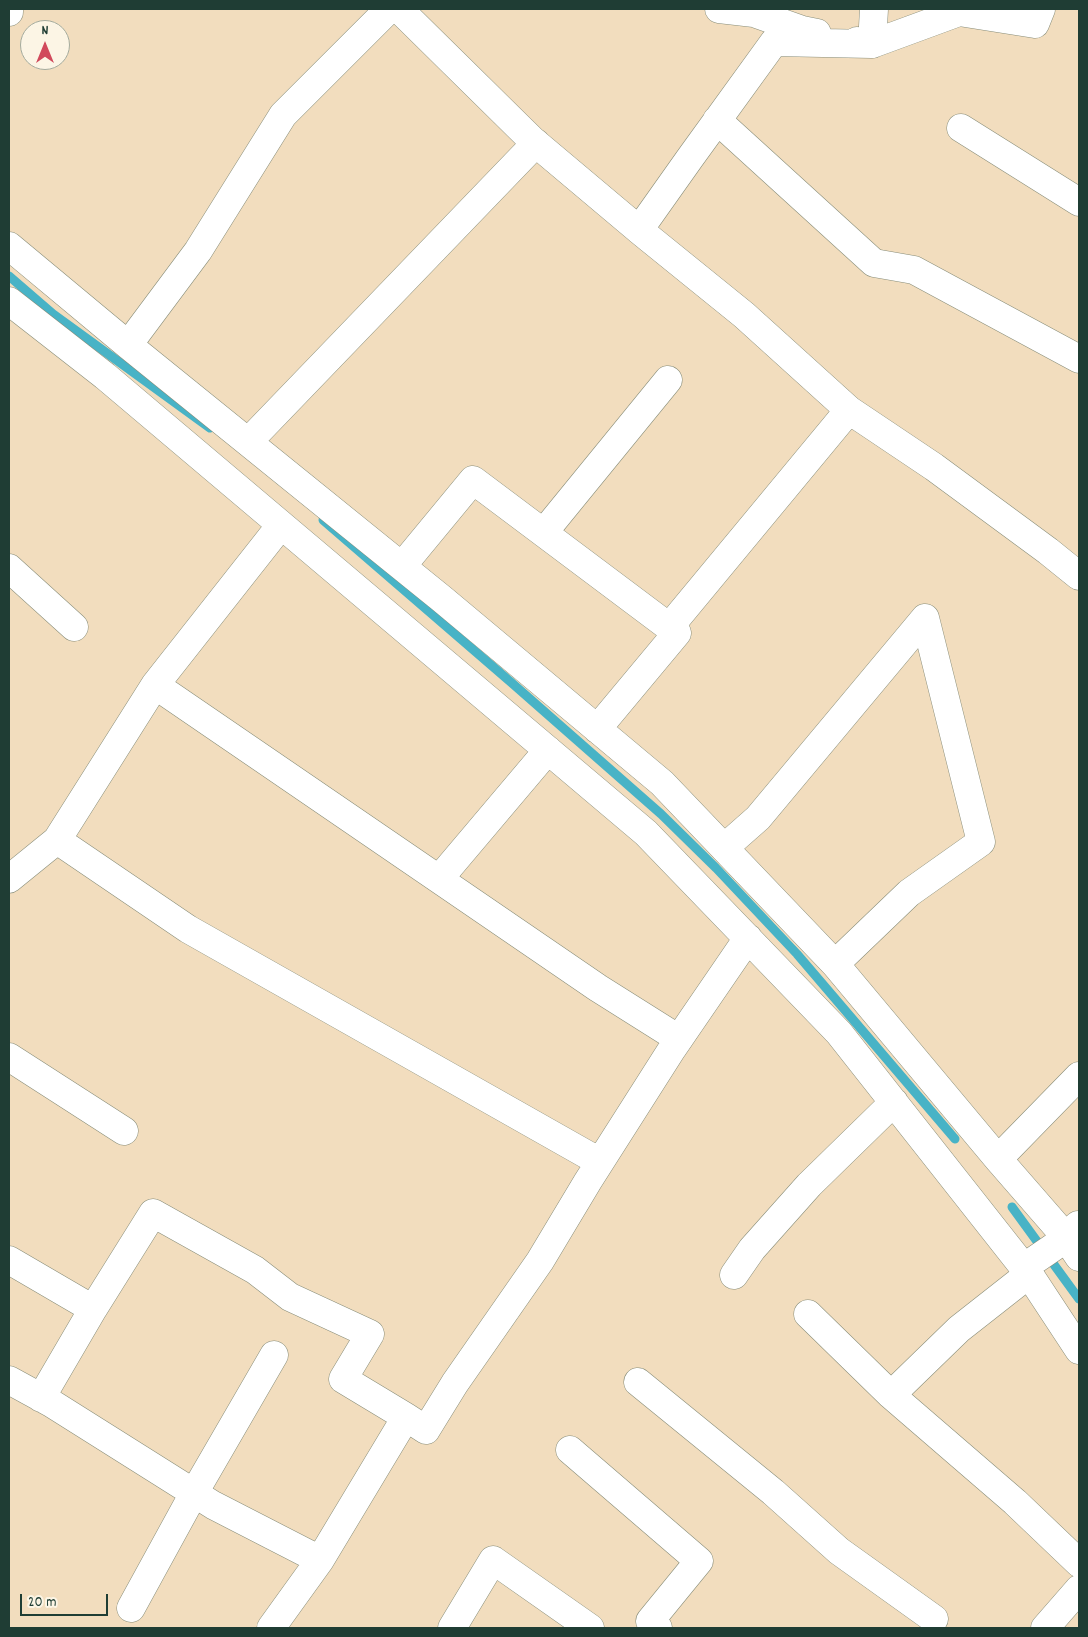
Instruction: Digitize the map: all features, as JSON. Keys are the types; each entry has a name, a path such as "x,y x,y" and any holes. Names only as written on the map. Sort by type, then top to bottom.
{"street":[{"path":"128,345 198,251 283,115 389,9"},
{"path":"399,9 536,143 744,315 849,410 934,467 1079,576"},
{"path":"719,9 754,13 802,30 872,44"},
{"path":"872,44 874,9"},
{"path":"639,230 774,42 872,44 959,12 1035,24 1041,9"},
{"path":"717,120 874,263 914,270 1079,359"},
{"path":"961,128 1079,202"},
{"path":"248,442 536,143"},
{"path":"9,246 128,345 402,566 662,784 835,964 998,1159 1070,1240 1027,1269 959,1329 891,1395"},
{"path":"9,301 105,376 646,833 839,1033 1027,1269 1079,1350"},
{"path":"544,532 668,380"},
{"path":"677,633 671,625 849,410"},
{"path":"402,566 473,480 677,633"},
{"path":"9,879 57,840 155,685 281,525"},
{"path":"9,568 74,627"},
{"path":"724,848 758,818 925,618 981,842 909,893 835,964"},
{"path":"597,729 677,633"},
{"path":"155,685 598,988 679,1039"},
{"path":"439,879 548,750"},
{"path":"57,840 188,929 600,1162"},
{"path":"41,1398 153,1213 255,1270 290,1297 370,1334 343,1379 426,1430 455,1383 540,1261 600,1162 679,1039 748,938"},
{"path":"9,1056 124,1131"},
{"path":"998,1159 1079,1076"},
{"path":"734,1275 752,1249 809,1185 894,1102"},
{"path":"9,1260 93,1310"},
{"path":"808,1314 891,1395 1015,1502 1079,1563"},
{"path":"131,1608 194,1492 274,1354"},
{"path":"9,1380 213,1505 320,1560"},
{"path":"638,1382 773,1492 839,1551 936,1625"},
{"path":"271,1628 320,1560 406,1416"},
{"path":"570,1450 700,1561 650,1621 658,1628"},
{"path":"452,1628 493,1560 590,1628"},
{"path":"1045,1628 1079,1589"}],"waterway":[{"path":"9,276 53,314 210,428"},
{"path":"323,520 661,814 716,868 797,954 955,1139"},
{"path":"1012,1207 1079,1299"}]}
